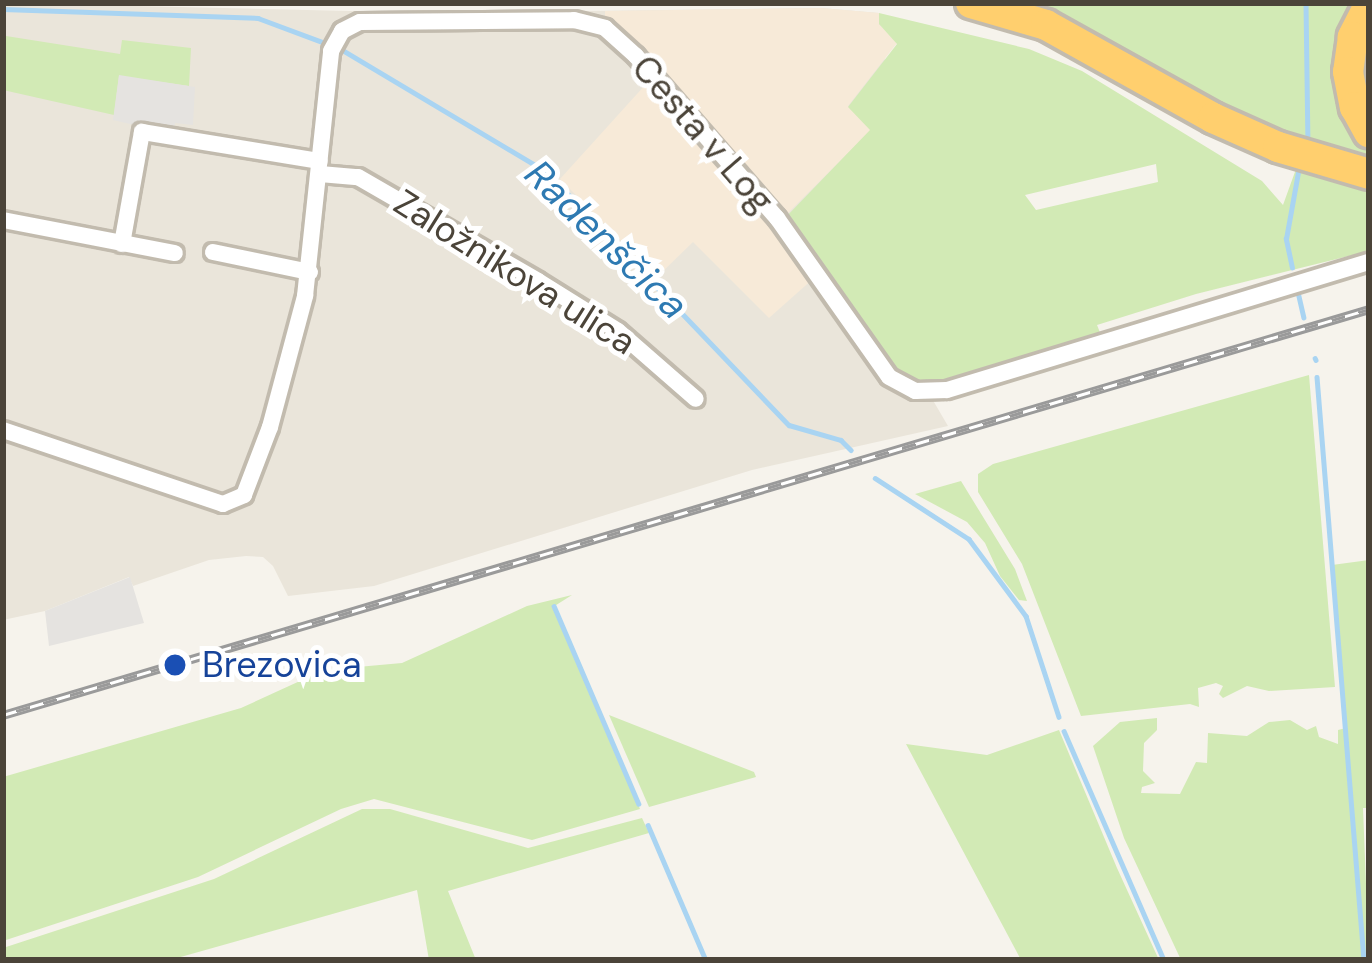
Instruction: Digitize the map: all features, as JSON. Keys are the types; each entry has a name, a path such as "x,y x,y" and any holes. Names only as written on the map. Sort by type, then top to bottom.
{"highway":[{"path":"971,3 1046,25 1213,118 1278,147 1369,174"},
{"path":"1369,5 1353,37 1348,72 1355,107 1369,132"}],"street":[{"name":"Cesta v Log","path":"320,167 334,44 360,22 574,20 605,28 637,56 777,218 889,377 926,393 1369,262"},
{"name":"Založnikova ulica","path":"122,244 142,132 358,177 618,331 696,399"},
{"path":"3,430 224,504 244,494 270,427 310,272 320,167"},
{"path":"3,220 175,253"},
{"path":"213,252 310,272"}],"shaded area":[{"path":"3,3 434,13 821,8 879,13 924,385 948,426 752,470 374,586 288,596 273,566 263,557 246,556 209,560 133,586 129,577 45,611 3,620"},
{"path":"821,8 879,13 879,24 897,43 848,106 871,130 787,214 823,270 769,318 693,242 657,277 560,179 656,73 624,34 605,22 605,11"},
{"path":"119,75 195,87 193,125 175,123 173,134 113,120"},
{"path":"130,577 144,623 49,646 45,611"}],"green space":[{"path":"1012,3 1362,3 1353,15 1369,163 1280,135 1098,35"},
{"path":"879,13 1029,49 1082,71 1262,181 1283,205 1296,169 1369,183 1369,251 1196,294 1097,325 1101,335 967,378 924,385 902,379 889,369 784,219 870,130 848,107 897,44 879,24","holes":["1156,164 1158,182 1036,210 1025,195"]},
{"path":"6,36 120,54 122,40 191,48 189,86 119,76 114,115 3,90"},
{"path":"1309,375 1335,687 1269,691 1247,686 1223,698 1219,694 1223,686 1216,683 1198,688 1199,707 1190,704 1081,716 1022,564 978,492 978,474 993,464"},
{"path":"961,481 1015,569 1027,601 1019,600 1000,576 985,543 967,522 915,494"},
{"path":"1369,560 1369,808 1363,808 1369,960 1181,960 1124,838 1093,746 1120,722 1157,718 1157,730 1144,743 1143,771 1155,783 1142,787 1141,793 1180,794 1196,762 1207,763 1208,733 1247,736 1269,722 1290,720 1307,730 1316,726 1319,737 1338,744 1338,730 1346,728 1332,565"},
{"path":"572,595 553,607 640,809 532,840 374,799 341,809 198,877 3,941 3,777 241,708 324,670 402,663 527,606"},
{"path":"609,715 754,772 756,777 649,807"},
{"path":"1059,730 1159,960 1021,960 906,744 987,755"},
{"path":"362,809 390,809 528,848 642,818 649,833 448,891 476,960 429,960 417,890 170,960 3,960 3,948 214,879"}],"waterway":[{"path":"1306,3 1308,141"},
{"path":"3,9 258,18 328,44"},
{"name":"Radenščica","path":"339,48 547,172 789,425 841,440 851,450"},
{"path":"1292,268 1286,239 1299,167"},
{"path":"1298,292 1304,317"},
{"path":"1317,377 1364,960"},
{"name":"Radenščica","path":"875,478 969,539 1026,616 1059,717"},
{"path":"554,606 639,804"},
{"name":"Radenščica","path":"1064,731 1164,960"},
{"path":"648,825 706,960"}],"railway":[{"path":"3,715 1369,309"}],"place":[{"name":"Brezovica","path":"175,665"}]}
